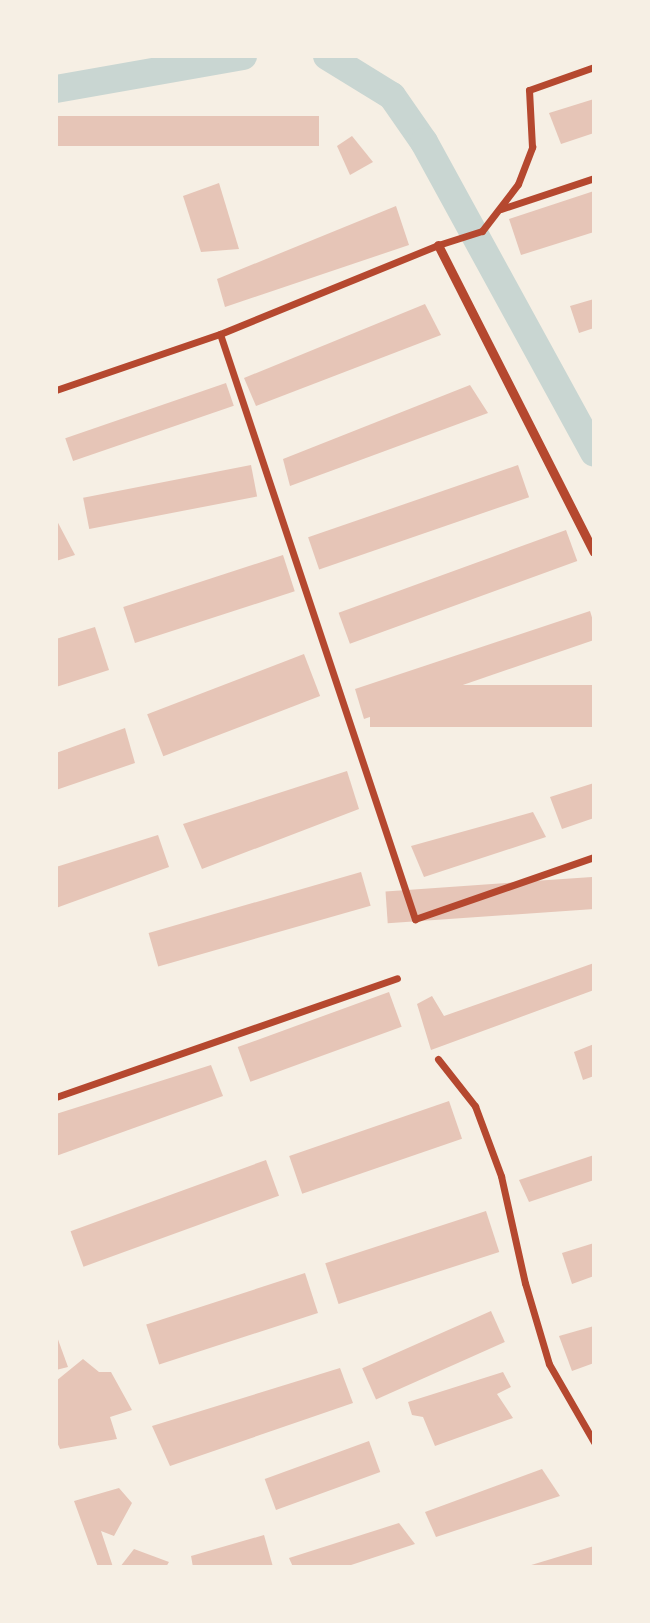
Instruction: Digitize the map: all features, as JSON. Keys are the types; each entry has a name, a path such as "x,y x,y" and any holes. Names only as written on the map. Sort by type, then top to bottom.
{"street":[{"path":"56,390 220,334 439,245 482,232 518,184 532,147 529,90 594,67"},
{"path":"501,209 594,178"},
{"path":"439,245 594,552"},
{"path":"220,334 415,919 594,857"},
{"path":"56,1097 397,978"},
{"path":"438,1059 475,1106 501,1176 525,1283 549,1364 594,1442"}],"building":[{"path":"594,99 594,133 561,144 549,113"},
{"path":"56,116 319,116 319,146 56,146"},
{"path":"352,136 373,162 350,175 337,146"},
{"path":"219,183 239,249 201,252 183,196"},
{"path":"594,191 594,232 521,255 509,219"},
{"path":"396,206 409,245 225,307 217,279"},
{"path":"594,299 594,328 579,333 570,306"},
{"path":"425,304 441,335 256,406 244,378"},
{"path":"226,383 234,406 73,461 65,438"},
{"path":"470,385 488,413 290,486 283,459"},
{"path":"251,465 257,496 89,529 83,498"},
{"path":"518,465 529,497 319,569 308,537"},
{"path":"56,519 75,555 56,561"},
{"path":"566,530 577,561 350,644 339,613"},
{"path":"283,555 295,591 135,643 123,607"},
{"path":"590,611 594,624 594,640 364,719 355,689"},
{"path":"95,627 109,670 56,687 56,639"},
{"path":"304,654 320,696 163,756 147,714"},
{"path":"370,685 594,685 594,727 370,727"},
{"path":"125,728 135,763 56,790 56,753"},
{"path":"347,771 359,809 202,869 183,824"},
{"path":"594,783 594,818 562,829 550,797"},
{"path":"533,812 546,837 424,877 411,846"},
{"path":"158,835 169,867 56,908 56,867"},
{"path":"361,872 371,906 158,967 149,933"},
{"path":"592,877 594,909 388,923 386,891"},
{"path":"594,963 594,990 431,1050 417,1004 432,996 444,1016"},
{"path":"389,992 402,1027 250,1082 238,1047"},
{"path":"594,1044 594,1076 583,1080 574,1052"},
{"path":"211,1065 223,1096 56,1156 56,1114"},
{"path":"449,1101 462,1139 302,1194 289,1156"},
{"path":"594,1155 594,1180 529,1202 519,1180"},
{"path":"266,1160 279,1196 84,1267 71,1231"},
{"path":"486,1211 499,1252 339,1304 325,1263"},
{"path":"594,1243 594,1276 572,1284 562,1253"},
{"path":"305,1273 318,1313 159,1365 146,1325"},
{"path":"491,1311 505,1342 376,1399 362,1368"},
{"path":"594,1326 594,1363 572,1371 559,1336"},
{"path":"56,1334 68,1367 56,1370"},
{"path":"83,1359 99,1372 111,1372 132,1410 110,1417 117,1439 60,1449 56,1440 56,1381"},
{"path":"340,1368 353,1403 170,1466 152,1426"},
{"path":"503,1372 511,1387 497,1394 513,1418 435,1446 423,1417 412,1415 408,1402"},
{"path":"369,1441 380,1472 276,1510 265,1479"},
{"path":"542,1469 560,1496 436,1537 425,1512"},
{"path":"119,1488 132,1503 114,1536 101,1531 113,1567 98,1567 74,1501"},
{"path":"399,1523 415,1544 345,1567 293,1567 289,1558"},
{"path":"264,1535 273,1567 193,1567 191,1556"},
{"path":"594,1546 594,1567 528,1566"},
{"path":"134,1549 169,1562 166,1567 120,1567"}],"waterway":[{"path":"56,89 243,56"},
{"path":"327,56 392,96 424,142 594,453"}]}
